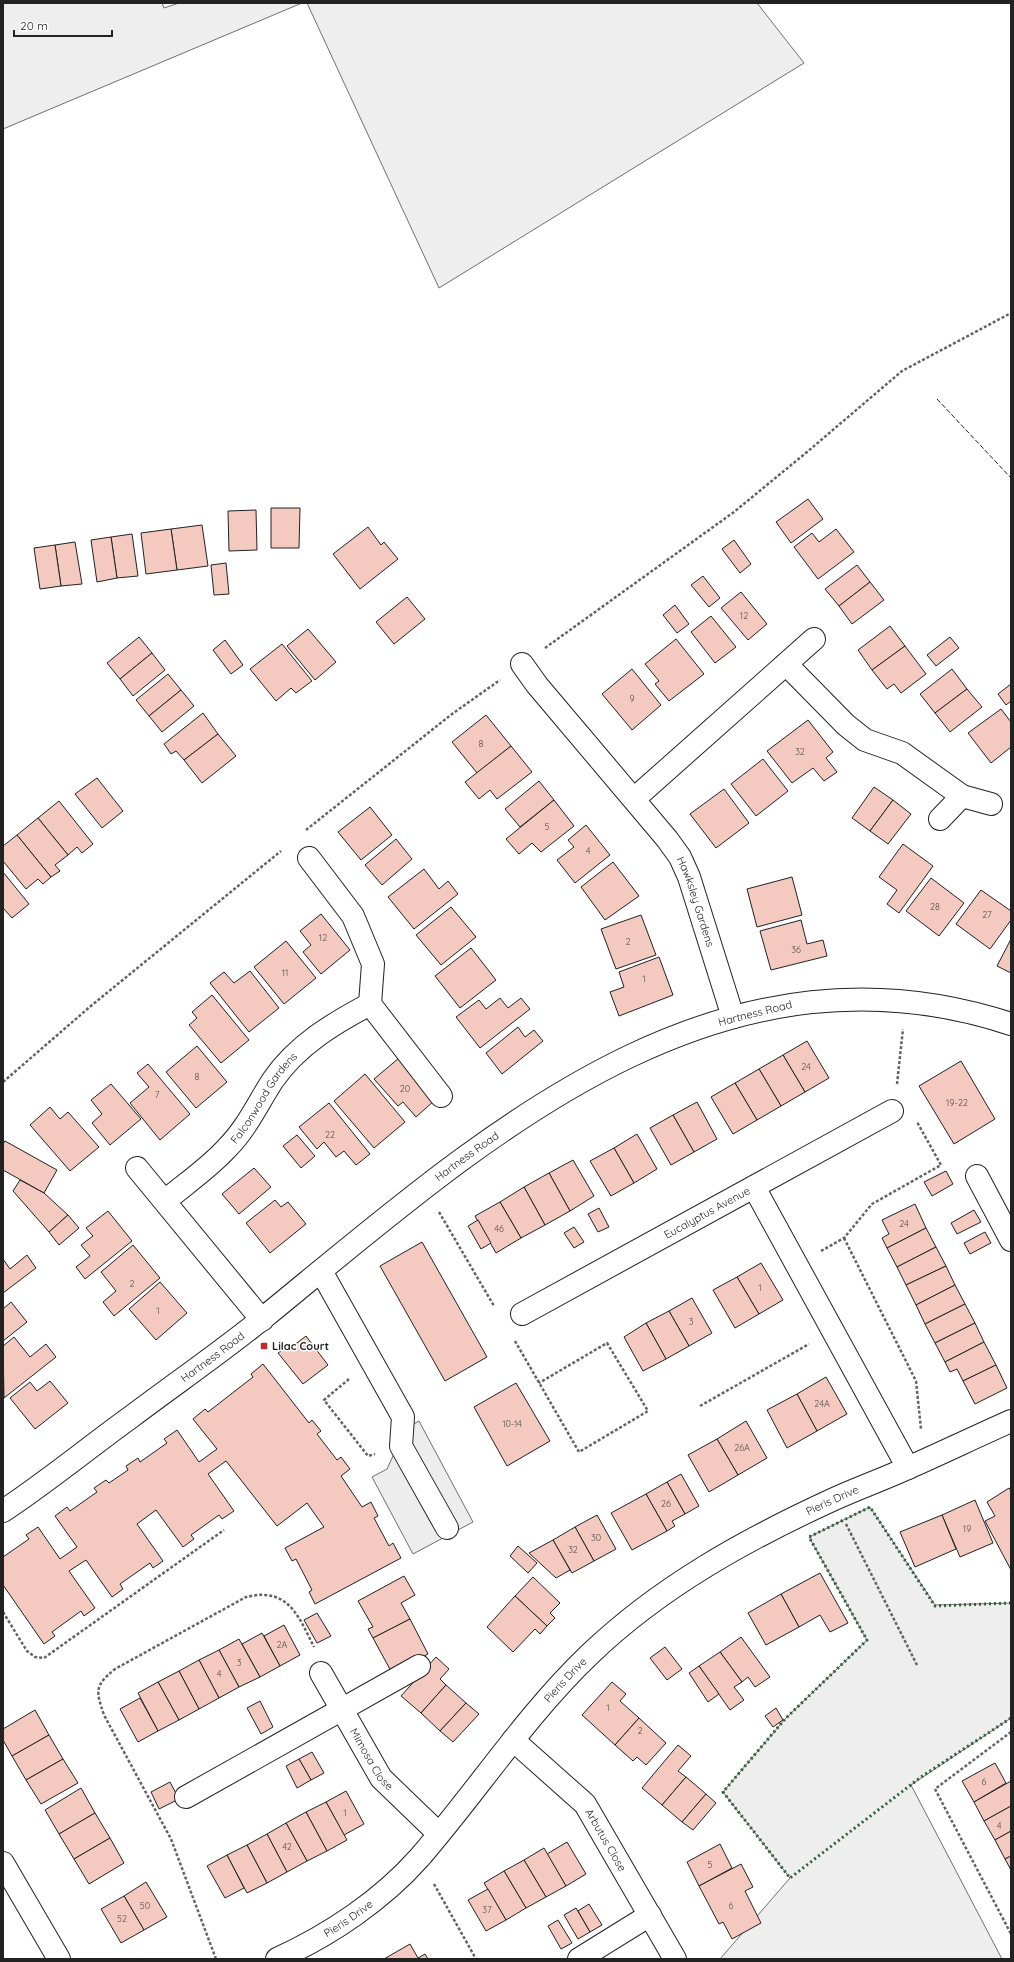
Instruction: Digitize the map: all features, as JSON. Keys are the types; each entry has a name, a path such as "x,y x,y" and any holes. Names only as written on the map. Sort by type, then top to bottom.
{"street":[{"path":"634,799 814,639"},
{"name":"Hawksley Gardens","path":"522,664 667,839 680,857 689,877 733,1016"},
{"path":"786,664 846,725 865,740 902,753 962,796 991,804"},
{"path":"940,819 962,796"},
{"path":"309,858 353,916 372,964 370,1004 441,1096"},
{"name":"Hartness Road","path":"6,1503 262,1320 425,1187 478,1146 528,1112 592,1076 658,1042 733,1016 795,1003 847,999 906,1001 977,1012 1011,1024"},
{"name":"Falconwood Gardens","path":"165,1201 228,1148 252,1117 274,1079 298,1051 335,1022 370,1004"},
{"name":"Eucalyptus Avenue","path":"522,1314 900,1107"},
{"path":"137,1168 262,1320"},
{"path":"977,1176 1011,1240"},
{"path":"754,1187 908,1468"},
{"path":"321,1271 403,1417 401,1446 447,1528"},
{"name":"Pieris Drive","path":"290,1956 357,1913 386,1889 419,1858 552,1693 590,1653 636,1613 682,1580 734,1550 833,1500 1011,1421"},
{"path":"186,1797 419,1666"},
{"name":"Mimosa Close","path":"321,1673 381,1778 438,1833"},
{"name":"Arbutus Close","path":"513,1740 585,1804 675,1959"},
{"path":"3,1863 59,1959"},
{"path":"579,1959 650,1915"}],"path":[{"path":"305,831 452,714 734,512 902,371 1011,313"},
{"path":"3,1082 92,1005 286,846"},
{"path":"796,1265 844,1238 872,1204 941,1165 900,1107 897,1085 906,1001"},
{"path":"844,1238 916,1382 921,1437 897,1448"},
{"path":"700,1406 832,1331"},
{"path":"539,1383 607,1343 648,1411 579,1452"},
{"path":"371,1360 324,1400 368,1456 401,1446"},
{"path":"833,1500 917,1665"},
{"path":"3,1612 27,1651 35,1657 44,1658 224,1530"},
{"path":"216,1959 171,1839 104,1715 98,1694 102,1680 115,1669 246,1597 266,1595 284,1600 296,1613 322,1661 321,1673"},
{"path":"1011,1732 935,1789 1011,1934"},
{"path":"419,1858 476,1959"}],"shaded area":[{"path":"3,3 162,3 164,8 179,3 302,3 3,129"},
{"path":"307,3 757,3 804,63 439,288"},
{"path":"419,1421 473,1522 413,1554 372,1477 387,1469 406,1428"},
{"path":"870,1507 935,1605 1011,1603 1011,1718 911,1785 1002,1959 720,1959 790,1878 723,1792 785,1719 867,1640 809,1537"}],"building":[{"path":"808,499 823,519 791,543 776,522"},
{"path":"271,508 300,508 299,548 271,548"},
{"path":"256,510 257,550 229,551 228,511"},
{"path":"202,525 208,566 177,570 171,529"},
{"path":"368,527 381,545 384,542 398,559 360,589 333,554"},
{"path":"171,529 177,570 146,574 141,533"},
{"path":"836,529 854,552 818,579 794,547 812,533 819,542"},
{"path":"132,534 138,576 117,578 111,537"},
{"path":"111,537 117,578 97,582 91,540"},
{"path":"734,540 751,564 740,573 722,549"},
{"path":"75,542 82,584 61,586 55,545"},
{"path":"55,545 61,586 40,589 34,548"},
{"path":"226,563 229,594 214,595 211,565"},
{"path":"857,565 870,582 839,606 825,589"},
{"path":"703,576 720,598 709,607 691,585"},
{"path":"870,582 884,600 852,624 839,606"},
{"path":"741,592 767,624 748,640 721,608"},
{"path":"407,597 425,619 394,644 376,622"},
{"path":"675,605 689,624 677,633 663,615"},
{"path":"711,616 736,647 715,663 691,632"},
{"path":"890,626 905,646 872,670 858,650"},
{"path":"308,629 336,662 315,680 287,646"},
{"path":"139,637 152,653 120,679 107,663"},
{"path":"950,637 959,648 936,666 927,655"},
{"path":"676,639 704,674 669,701 655,684 659,681 645,664"},
{"path":"225,640 243,665 231,674 213,650"},
{"path":"282,644 312,681 296,693 291,688 276,701 250,669"},
{"path":"905,646 926,674 901,693 894,684 887,689 872,670"},
{"path":"152,653 165,670 133,696 120,679"},
{"path":"632,669 661,705 632,730 602,694"},
{"path":"952,669 967,689 935,713 920,694"},
{"path":"168,674 181,690 149,716 136,700"},
{"path":"1011,684 1011,701 1006,705 998,694"},
{"path":"967,689 982,707 950,732 935,713"},
{"path":"181,690 194,706 162,732 149,716"},
{"path":"1001,709 1011,722 1011,747 991,763 968,733"},
{"path":"203,713 218,734 184,760 176,751 171,754 164,744"},
{"path":"486,715 511,746 477,773 452,742"},
{"path":"808,720 833,752 826,758 837,772 824,781 813,768 792,783 767,751"},
{"path":"218,734 236,756 202,783 184,760"},
{"path":"511,746 532,772 497,799 490,790 479,799 465,782"},
{"path":"763,759 788,791 756,816 731,784"},
{"path":"97,778 123,811 102,828 75,794"},
{"path":"539,781 554,800 520,827 505,809"},
{"path":"874,787 893,800 870,831 852,818"},
{"path":"724,789 749,823 716,848 690,814"},
{"path":"554,800 574,826 541,852 532,843 519,854 506,839"},
{"path":"893,800 911,814 888,844 870,831"},
{"path":"59,801 93,844 82,853 77,847 68,855 38,818"},
{"path":"370,807 392,835 361,860 338,832"},
{"path":"38,818 68,855 55,865 60,871 51,877 17,835"},
{"path":"586,825 610,855 575,883 557,860 574,847 568,840"},
{"path":"17,835 51,877 43,884 38,879 26,889 3,861 3,846"},
{"path":"396,839 412,859 382,885 365,865"},
{"path":"903,844 933,866 899,913 887,904 897,890 879,877"},
{"path":"613,862 639,896 605,920 581,887"},
{"path":"424,869 439,889 448,881 458,894 414,929 388,897"},
{"path":"3,872 29,904 12,918 3,908"},
{"path":"792,877 802,915 757,927 747,889"},
{"path":"931,878 964,903 939,936 906,911"},
{"path":"981,890 1011,911 1011,920 990,949 956,924"},
{"path":"451,907 476,937 441,965 416,935"},
{"path":"321,914 350,950 321,974 303,952 311,945 300,931"},
{"path":"641,915 656,955 616,969 601,929"},
{"path":"801,920 807,944 823,940 827,956 771,970 760,931"},
{"path":"1011,939 1011,973 997,966"},
{"path":"286,941 316,978 284,1004 254,967"},
{"path":"471,948 496,980 460,1008 435,976"},
{"path":"659,957 673,995 619,1016 610,992 624,987 619,972"},
{"path":"250,971 279,1008 249,1032 210,983 224,972 234,983"},
{"path":"212,995 249,1040 221,1063 189,1025 197,1018 192,1012"},
{"path":"500,998 508,1008 521,998 530,1009 480,1048 456,1017 479,1000 486,1009"},
{"path":"518,1027 525,1037 534,1030 543,1041 502,1074 486,1053"},
{"path":"807,1041 829,1078 805,1092 783,1055"},
{"path":"197,1046 227,1082 196,1108 166,1072"},
{"path":"783,1055 805,1092 781,1106 759,1069"},
{"path":"399,1058 435,1100 416,1117 403,1102 398,1106 374,1079"},
{"path":"961,1061 995,1119 954,1144 919,1086"},
{"path":"148,1064 190,1114 160,1140 130,1103 149,1087 137,1073"},
{"path":"759,1069 781,1106 757,1120 735,1083"},
{"path":"365,1074 405,1122 374,1148 334,1101"},
{"path":"735,1083 757,1120 733,1134 711,1097"},
{"path":"111,1084 141,1119 110,1145 92,1123 102,1114 91,1100"},
{"path":"697,1102 717,1139 694,1152 673,1115"},
{"path":"329,1103 370,1154 356,1165 344,1151 336,1157 324,1142 317,1149 299,1127"},
{"path":"50,1107 60,1119 68,1112 99,1147 70,1171 30,1125"},
{"path":"673,1115 694,1152 671,1165 650,1128"},
{"path":"637,1134 657,1169 634,1183 614,1148"},
{"path":"297,1135 315,1156 301,1168 283,1146"},
{"path":"5,1141 57,1170 44,1193 3,1170 3,1144"},
{"path":"614,1148 634,1183 611,1196 590,1161"},
{"path":"573,1160 594,1196 570,1211 549,1173"},
{"path":"254,1168 271,1187 239,1214 222,1194"},
{"path":"946,1171 953,1184 932,1196 924,1182"},
{"path":"549,1173 570,1211 545,1225 524,1187"},
{"path":"20,1180 44,1193 68,1215 49,1232 13,1191"},
{"path":"524,1187 545,1225 521,1238 500,1202"},
{"path":"275,1200 281,1207 288,1202 306,1224 270,1253 246,1223"},
{"path":"500,1202 521,1238 496,1253 475,1216"},
{"path":"915,1204 926,1228 887,1248 882,1238 889,1234 882,1220"},
{"path":"599,1208 609,1227 598,1232 588,1214"},
{"path":"974,1210 981,1222 957,1234 951,1223"},
{"path":"108,1211 132,1241 85,1279 76,1267 90,1256 81,1245 93,1236 86,1228"},
{"path":"68,1215 79,1228 59,1245 49,1232"},
{"path":"478,1220 491,1243 481,1249 468,1226"},
{"path":"574,1227 584,1242 574,1248 564,1233"},
{"path":"926,1228 936,1247 897,1267 887,1248"},
{"path":"985,1232 991,1243 970,1254 964,1243"},
{"path":"422,1242 487,1357 445,1381 380,1266"},
{"path":"133,1245 160,1278 114,1316 103,1302 116,1291 101,1272"},
{"path":"936,1247 946,1266 906,1285 897,1267"},
{"path":"27,1255 36,1268 3,1293 3,1259 10,1269"},
{"path":"761,1263 783,1300 759,1314 737,1277"},
{"path":"946,1266 955,1285 916,1305 906,1285"},
{"path":"737,1277 759,1314 735,1328 713,1290"},
{"path":"160,1282 187,1313 156,1340 129,1309"},
{"path":"955,1285 965,1304 925,1324 916,1305"},
{"path":"692,1298 712,1333 689,1346 669,1311"},
{"path":"11,1302 27,1322 3,1341 3,1309"},
{"path":"965,1304 975,1323 935,1343 925,1324"},
{"path":"669,1311 689,1346 666,1359 646,1323"},
{"path":"646,1323 666,1359 643,1371 624,1337"},
{"path":"975,1323 984,1342 945,1362 935,1343"},
{"path":"306,1336 328,1365 303,1384 278,1353 290,1344 293,1346"},
{"path":"14,1337 30,1357 46,1344 56,1357 4,1398 3,1346"},
{"path":"984,1342 996,1365 963,1381 957,1369 950,1372 945,1362"},
{"path":"263,1364 309,1423 312,1420 321,1431 317,1434 337,1460 341,1457 350,1469 341,1476 362,1507 371,1502 378,1516 374,1518 389,1546 393,1543 401,1558 315,1604 309,1592 312,1590 296,1559 292,1561 285,1548 324,1527 307,1503 277,1526 226,1461 208,1474 234,1511 222,1519 219,1515 191,1535 194,1539 183,1547 156,1510 137,1524 163,1561 153,1568 150,1563 120,1584 123,1589 112,1597 86,1560 69,1571 95,1608 84,1616 81,1611 52,1632 55,1636 44,1644 3,1585 3,1557 29,1539 26,1535 38,1527 60,1559 77,1547 55,1516 67,1507 70,1511 97,1492 94,1488 106,1480 109,1483 128,1470 126,1466 138,1458 140,1462 167,1443 164,1439 177,1430 199,1462 217,1449 193,1419 205,1409 208,1412 253,1377 251,1374"},
{"path":"996,1365 1007,1388 975,1404 963,1381"},
{"path":"826,1377 847,1414 817,1431 797,1394"},
{"path":"50,1381 68,1403 35,1429 10,1398 30,1382 37,1391"},
{"path":"516,1383 550,1441 507,1466 474,1407"},
{"path":"797,1394 817,1431 787,1448 767,1410"},
{"path":"746,1421 767,1458 738,1475 717,1439"},
{"path":"717,1439 738,1475 709,1492 688,1455"},
{"path":"681,1474 699,1506 685,1514 667,1482"},
{"path":"667,1482 685,1514 672,1521 675,1526 667,1531 646,1494"},
{"path":"1009,1488 1011,1491 1011,1570 985,1521 995,1516 987,1502"},
{"path":"646,1494 667,1531 632,1550 611,1513"},
{"path":"975,1500 993,1543 960,1557 942,1515"},
{"path":"597,1515 616,1549 594,1561 575,1527"},
{"path":"942,1515 956,1549 915,1567 900,1532"},
{"path":"575,1527 594,1561 572,1573 553,1540"},
{"path":"553,1540 570,1570 556,1578 529,1553"},
{"path":"518,1546 537,1563 528,1573 510,1556"},
{"path":"820,1573 848,1623 830,1632 820,1615 799,1627 781,1594"},
{"path":"404,1576 415,1595 401,1603 410,1619 373,1638 368,1629 373,1627 358,1601"},
{"path":"533,1577 560,1603 550,1613 555,1618 547,1626 515,1596"},
{"path":"781,1594 799,1627 766,1645 748,1613"},
{"path":"515,1596 547,1626 540,1634 535,1629 513,1652 487,1627"},
{"path":"317,1613 331,1636 317,1643 304,1620"},
{"path":"410,1619 428,1654 392,1673 373,1638"},
{"path":"284,1625 300,1655 280,1666 264,1636"},
{"path":"262,1633 280,1666 260,1677 242,1644"},
{"path":"741,1637 770,1677 755,1687 748,1677 742,1682 720,1652"},
{"path":"239,1639 260,1677 239,1687 219,1650"},
{"path":"665,1647 682,1669 667,1680 650,1658"},
{"path":"219,1650 239,1687 219,1698 199,1660"},
{"path":"720,1652 742,1682 734,1687 744,1700 730,1710 699,1666"},
{"path":"436,1657 449,1669 440,1679 446,1685 421,1713 401,1696"},
{"path":"199,1660 219,1698 199,1709 179,1671"},
{"path":"699,1666 719,1694 708,1702 689,1673"},
{"path":"179,1671 199,1709 179,1720 158,1682"},
{"path":"158,1682 179,1720 158,1731 138,1693"},
{"path":"612,1682 626,1694 620,1701 639,1718 615,1745 582,1715"},
{"path":"446,1685 466,1703 440,1731 421,1713"},
{"path":"140,1698 158,1731 138,1742 120,1709"},
{"path":"260,1701 273,1727 261,1734 247,1708"},
{"path":"466,1703 479,1714 453,1742 440,1731"},
{"path":"776,1708 783,1720 773,1727 765,1716"},
{"path":"35,1710 49,1735 12,1756 3,1740 3,1729"},
{"path":"639,1718 666,1743 646,1765 637,1757 633,1761 615,1745"},
{"path":"49,1735 63,1759 26,1780 12,1756"},
{"path":"678,1745 691,1756 678,1771 686,1777 662,1805 642,1788"},
{"path":"312,1752 324,1773 311,1780 299,1759"},
{"path":"63,1759 78,1783 41,1804 26,1780"},
{"path":"299,1759 311,1780 297,1788 286,1766"},
{"path":"995,1763 1006,1783 974,1802 962,1781"},
{"path":"686,1777 706,1794 682,1822 662,1805"},
{"path":"1011,1781 1011,1806 984,1821 974,1802"},
{"path":"170,1782 179,1799 159,1809 151,1792"},
{"path":"81,1788 95,1813 59,1834 45,1810"},
{"path":"346,1791 364,1824 344,1835 326,1802"},
{"path":"706,1794 716,1803 693,1830 682,1822"},
{"path":"326,1802 347,1840 327,1851 306,1812"},
{"path":"1011,1806 1011,1831 995,1840 984,1821"},
{"path":"306,1812 327,1851 307,1861 286,1823"},
{"path":"95,1813 110,1838 74,1859 59,1834"},
{"path":"286,1823 307,1861 287,1872 267,1834"},
{"path":"1011,1831 1011,1856 1005,1859 995,1840"},
{"path":"267,1834 287,1872 267,1883 247,1845"},
{"path":"110,1838 124,1863 89,1884 74,1859"},
{"path":"567,1842 586,1874 566,1886 547,1854"},
{"path":"720,1844 732,1868 699,1886 687,1862"},
{"path":"247,1845 267,1883 247,1893 227,1855"},
{"path":"544,1848 566,1886 546,1897 524,1860"},
{"path":"227,1855 244,1888 225,1898 207,1866"},
{"path":"1011,1856 1011,1870 1005,1859"},
{"path":"524,1860 546,1897 526,1908 504,1871"},
{"path":"741,1864 753,1887 745,1891 761,1923 732,1939 723,1922 719,1924 699,1886"},
{"path":"504,1871 526,1908 506,1920 484,1883"},
{"path":"146,1882 167,1917 144,1930 124,1896"},
{"path":"488,1889 506,1920 486,1931 468,1900"},
{"path":"124,1896 144,1930 121,1943 101,1909"},
{"path":"589,1904 602,1925 590,1932 578,1911"},
{"path":"576,1908 590,1932 578,1939 564,1915"},
{"path":"558,1920 572,1943 561,1949 548,1926"},
{"path":"410,1944 418,1958 425,1954 428,1959 384,1959"}],"hedge":[{"path":"1011,1603 935,1606 870,1507 809,1537 867,1640 785,1719 723,1792 790,1878 921,1777 1011,1718"}],"fence":[{"path":"937,399 1011,478"}],"place":[{"name":"Lilac Court","path":"264,1346"}]}
